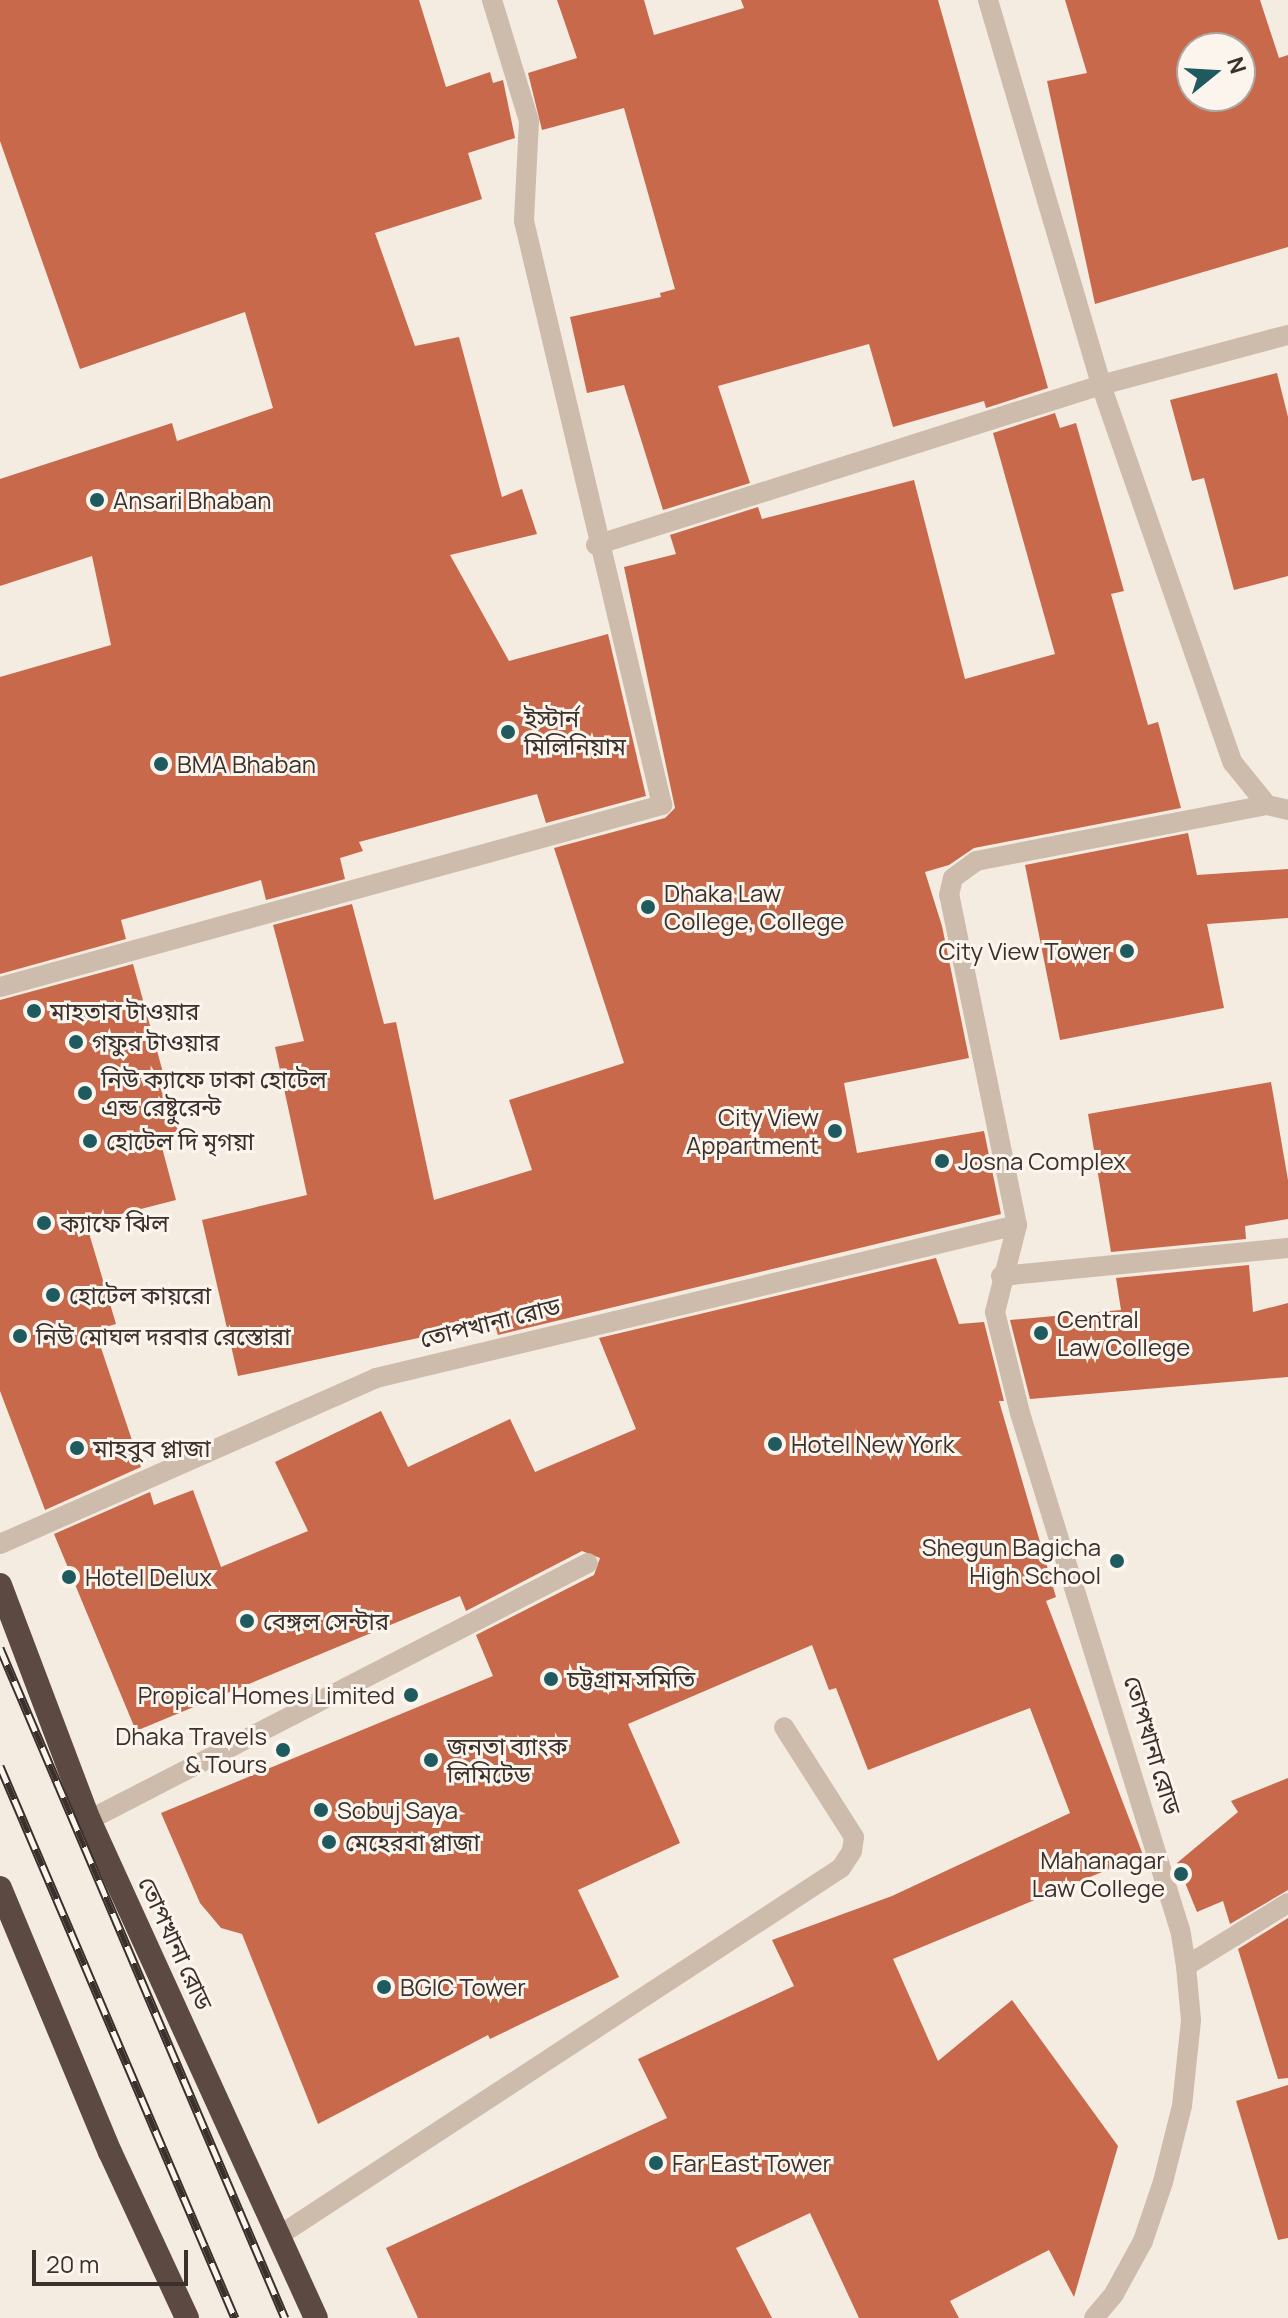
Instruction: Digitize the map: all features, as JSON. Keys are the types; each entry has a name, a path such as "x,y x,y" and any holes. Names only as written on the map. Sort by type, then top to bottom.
{"highway":[{"name":"তোপখানা রোড","path":"0,1585 89,1820 316,2318"},
{"path":"0,1888 110,2152 187,2318"}],"street":[{"path":"0,987 662,805 596,545 524,221 529,121 492,0"},
{"path":"988,0 1101,385 1233,763 1267,805 1288,810"},
{"path":"596,545 1101,385 1288,335"},
{"name":"তোপখানা রোড","path":"1094,2318 1114,2294 1143,2241 1163,2182 1183,2092 1191,2020 1186,1966 1180,1930 1020,1413 995,1312 1001,1276 1015,1247 1017,1225 949,895 953,878 976,861 1267,805"},
{"name":"তোপখানা রোড","path":"0,1544 376,1378 1017,1225"},
{"path":"1001,1276 1288,1248"},
{"path":"89,1820 588,1563"},
{"path":"280,2235 841,1868 852,1851 854,1837 784,1727"},
{"path":"1186,1966 1288,1903"}],"building":[{"path":"0,0 419,0 446,87 490,72 493,83 503,80 515,138 468,153 482,199 375,233 415,346 459,337 502,497 522,489 537,534 450,555 509,661 608,634 646,796 546,823 537,794 359,842 363,851 340,858 345,879 266,900 261,880 121,920 126,939 0,974 0,677 111,645 92,556 0,586 0,479 172,423 177,441 273,408 245,312 80,369 0,141"},
{"path":"557,0 644,0 654,35 744,8 741,0 938,0 1048,388 986,408 984,401 893,427 869,344 718,386 750,483 663,510 624,385 587,393 570,317 661,297 660,293 675,289 624,108 542,130 528,73 577,58"},
{"path":"1065,0 1260,0 1279,58 1288,55 1288,247 1095,304 1047,81 1087,73"},
{"path":"1277,373 1288,417 1288,576 1234,590 1204,478 1192,481 1170,400"},
{"path":"1055,413 1060,428 1076,423 1124,591 1111,594 1148,725 1158,722 1181,808 974,848 949,865 925,872 942,926 969,1058 844,1083 857,1153 984,1131 1001,1214 498,1335 494,1322 238,1376 202,1220 307,1195 275,1047 304,1041 273,925 352,904 384,1024 396,1022 434,1200 532,1170 509,1100 624,1063 554,848 665,818 675,808 624,567 676,554 670,535 758,507 762,519 914,480 965,679 1055,654 993,433"},
{"name":"City View Tower","path":"1188,833 1197,875 1288,869 1288,918 1207,924 1224,1008 1060,1040 1025,865"},
{"path":"133,964 180,1134 160,1140 176,1200 86,1223 116,1324 95,1330 141,1467 45,1510 0,1391 0,1000"},
{"path":"1271,1082 1288,1180 1288,1219 1245,1226 1246,1239 1111,1252 1088,1114"},
{"path":"936,1258 959,1324 984,1322 1004,1401 999,1401 1056,1597 1046,1601 1143,1855 893,1959 938,2061 1012,2000 1118,2146 1074,2297 1049,2250 950,2301 959,2318 859,2318 810,2213 736,2248 772,2318 418,2318 386,2248 667,2118 638,2059 794,1986 772,1940 892,1896 1070,1813 1030,1708 868,1770 836,1688 829,1690 812,1645 628,1724 680,1843 578,1890 619,1977 490,2039 488,2035 318,2124 242,1934 221,1928 200,1903 161,1813 493,1676 476,1635 594,1575 600,1558 582,1551 466,1611 460,1596 136,1731 54,1534 150,1492 154,1505 193,1490 221,1567 308,1531 275,1462 381,1411 408,1467 510,1419 535,1472 636,1429 599,1338"},
{"path":"1249,1265 1253,1312 1288,1303 1288,1377 1030,1399 1010,1320 1121,1310 1116,1278"},
{"path":"1288,1778 1288,1890 1230,1924 1223,1901 1197,1912 1177,1863 1238,1812 1231,1801"},
{"path":"1288,1918 1288,2078 1278,2079 1238,1949"},
{"path":"1288,2085 1288,2238 1278,2240 1236,2101"}],"railway":[{"path":"0,1648 285,2318"},
{"path":"0,1766 235,2318"}],"place":[{"name":"Ansari Bhaban","path":"97,500"},
{"name":"ইস্টার্ন মিলিনিয়াম","path":"508,732"},
{"name":"BMA Bhaban","path":"161,764"},
{"name":"Dhaka Law College, College","path":"648,907"},
{"name":"City View Tower","path":"1127,951"},
{"name":"মাহতাব টাওয়ার","path":"34,1011"},
{"name":"গফুর টাওয়ার","path":"76,1042"},
{"name":"নিউ ক্যাফে ঢাকা হোটেল এন্ড রেষ্টুরেন্ট","path":"85,1093"},
{"name":"City View Appartment","path":"835,1131"},
{"name":"হোটেল দি মৃগয়া","path":"90,1141"},
{"name":"Josna Complex","path":"942,1161"},
{"name":"ক্যাফে ঝিল","path":"44,1223"},
{"name":"হোটেল কায়রো","path":"53,1295"},
{"name":"Central Law College","path":"1041,1333"},
{"name":"নিউ মোঘল দরবার রেস্তোরা","path":"20,1336"},
{"name":"Hotel New York","path":"775,1444"},
{"name":"মাহবুব প্লাজা","path":"77,1448"},
{"name":"Shegun Bagicha High School","path":"1117,1561"},
{"name":"Hotel Delux","path":"69,1577"},
{"name":"বেঙ্গল সেন্টার","path":"247,1621"},
{"name":"চট্টগ্রাম সমিতি","path":"551,1679"},
{"name":"Propical Homes Limited","path":"411,1695"},
{"name":"Dhaka Travels & Tours","path":"283,1750"},
{"name":"জনতা ব্যাংক লিমিটেড","path":"431,1760"},
{"name":"Sobuj Saya","path":"321,1810"},
{"name":"মেহেরবা প্লাজা","path":"329,1842"},
{"name":"Mahanagar Law College","path":"1181,1874"},
{"name":"BGIC Tower","path":"384,1987"},
{"name":"Far East Tower","path":"656,2163"}]}
